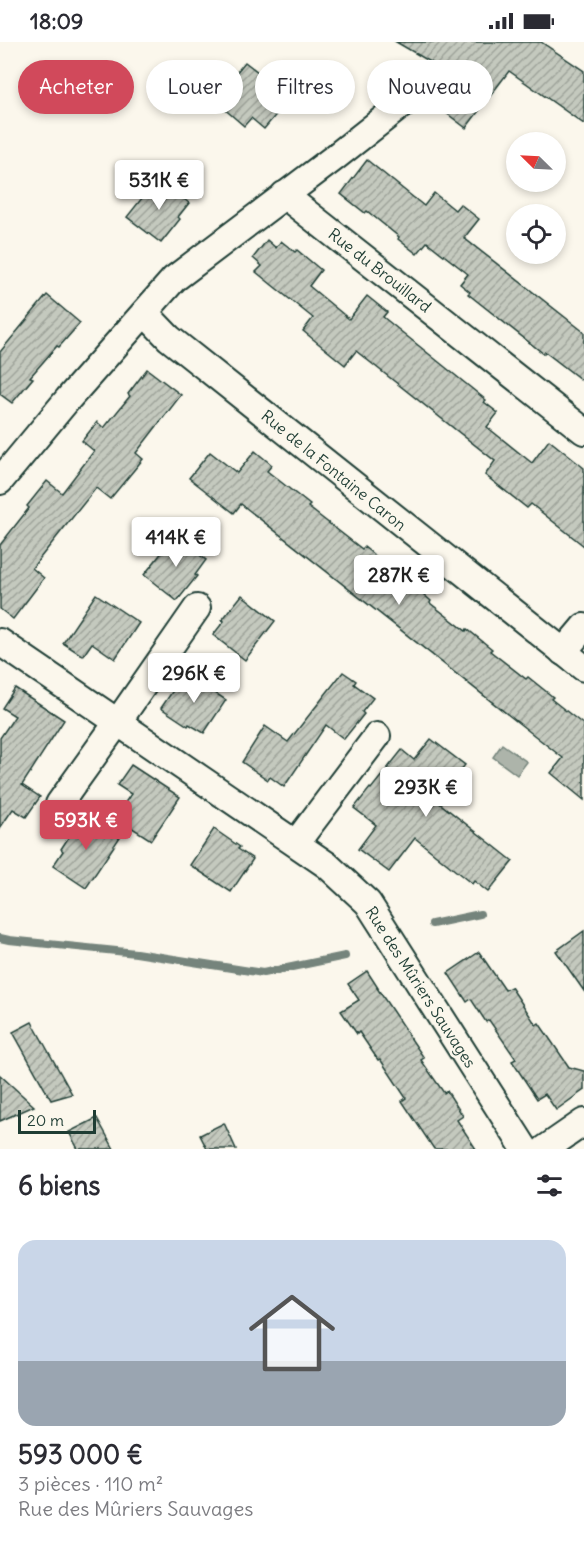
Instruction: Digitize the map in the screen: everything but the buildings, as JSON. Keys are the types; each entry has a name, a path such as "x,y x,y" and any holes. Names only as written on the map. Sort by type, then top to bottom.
{"street":[{"path":"0,481 68,399 174,279 390,114"},
{"name":"Rue du Brouillard","path":"284,195 584,431"},
{"name":"Rue de la Fontaine Caron","path":"145,312 169,338 584,668"},
{"path":"59,804 197,608"},
{"path":"563,652 584,627"},
{"name":"Rue des Mûriers Sauvages","path":"0,642 296,843 327,865 368,903 525,1149"},
{"path":"296,843 377,736"},
{"path":"545,1149 584,1122"}],"shaded area":[{"path":"502,744 527,762 517,775 493,757"}],"waterway":[{"path":"432,924 480,914"},
{"path":"0,938 136,953 263,973 345,956"}]}
